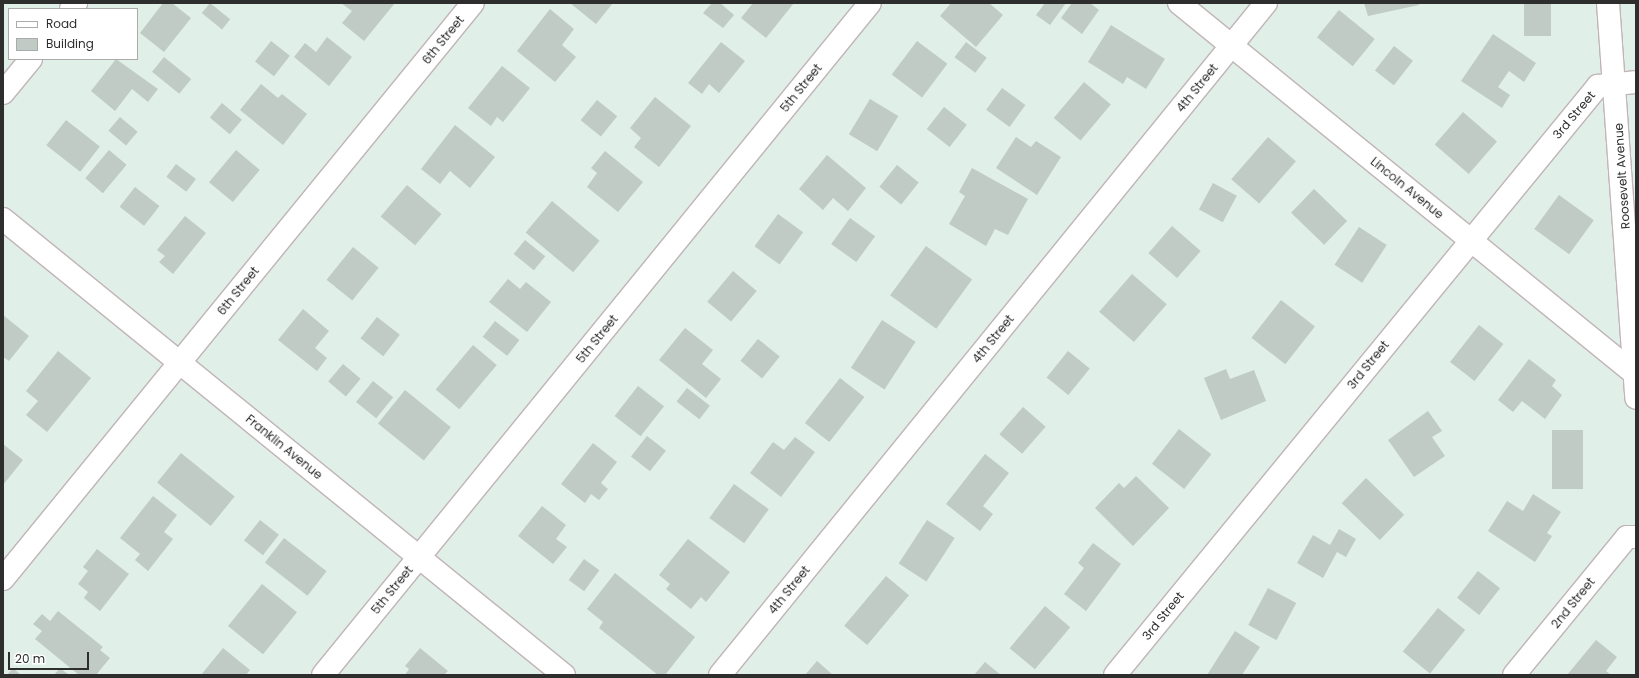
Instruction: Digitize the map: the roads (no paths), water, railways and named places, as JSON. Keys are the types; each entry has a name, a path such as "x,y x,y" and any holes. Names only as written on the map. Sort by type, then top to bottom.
{"street":[{"name":"6th Street","path":"3,579 473,3"},
{"name":"5th Street","path":"323,675 870,3"},
{"name":"Lincoln Avenue","path":"1179,3 1634,374"},
{"name":"4th Street","path":"720,675 1266,3"},
{"name":"Roosevelt Avenue","path":"1608,3 1626,83 1634,374 1636,398"},
{"path":"3,93 30,60"},
{"name":"3rd Street","path":"1115,675 1598,86 1626,83"},
{"name":"Franklin Avenue","path":"3,219 564,675"},
{"name":"2nd Street","path":"1514,675 1626,537 1636,537"}]}
